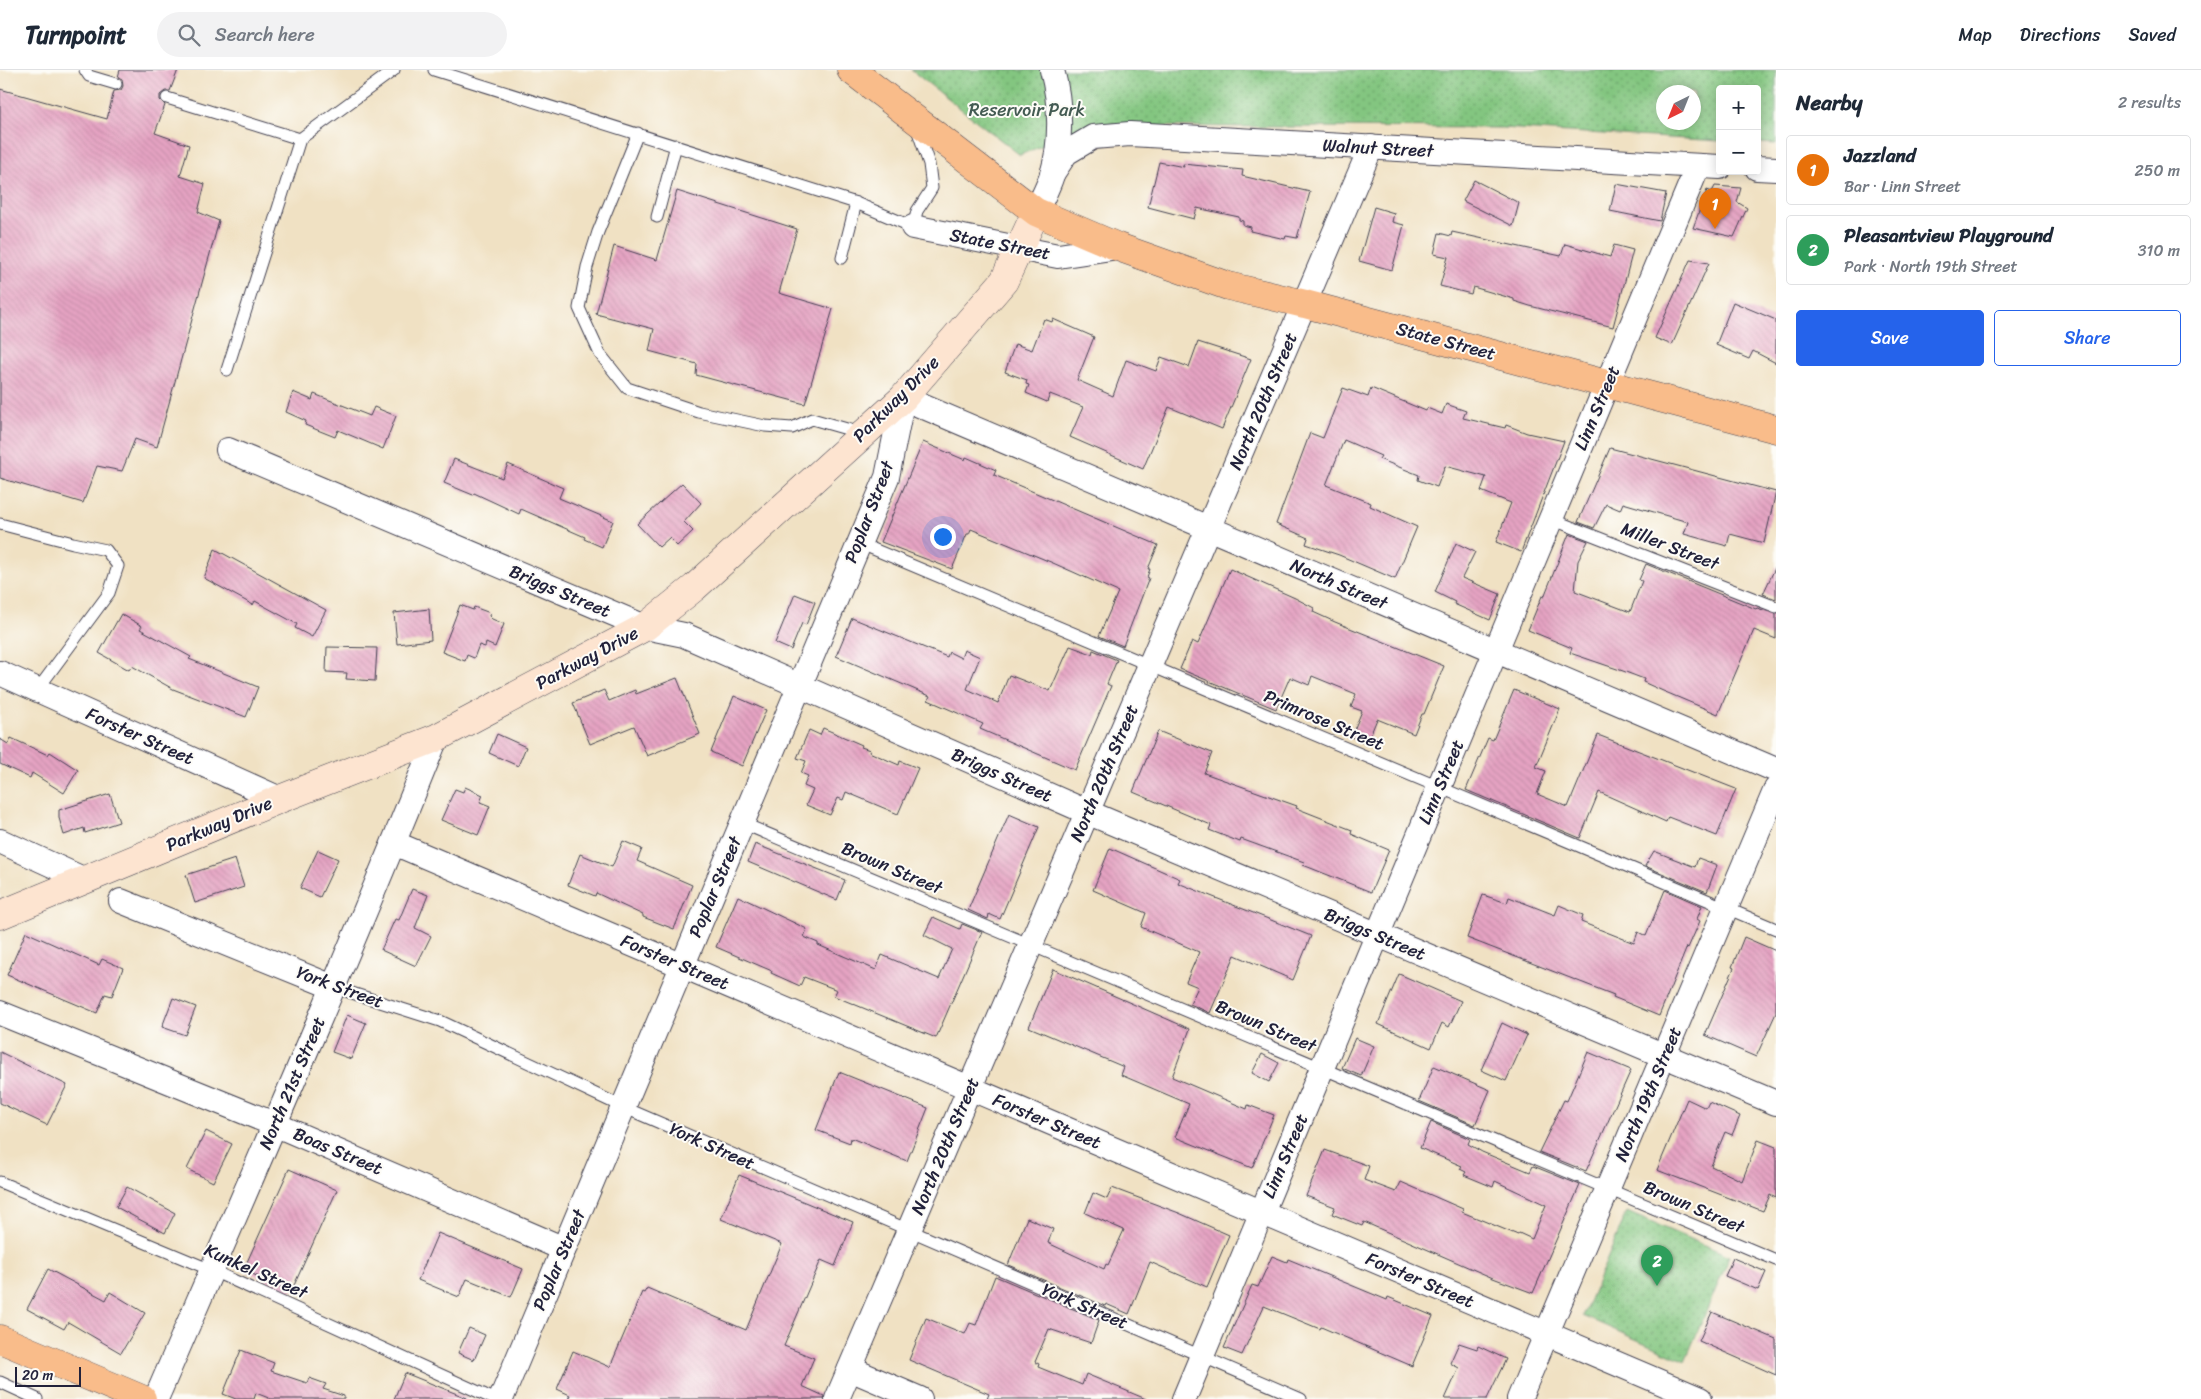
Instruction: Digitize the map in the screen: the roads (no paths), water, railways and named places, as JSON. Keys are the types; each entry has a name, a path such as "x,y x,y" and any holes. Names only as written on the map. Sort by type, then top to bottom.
{"main road":[{"path":"852,70 913,118"},
{"name":"State Street","path":"913,118 1036,212 1118,248 1228,286 1305,304 1776,428"},
{"path":"0,1339 142,1399"}],"street":[{"path":"1036,212 1052,174 1060,113 1057,88 1052,70"},
{"name":"Walnut Street","path":"1052,174 1066,153 1093,137 1130,134 1709,166"},
{"name":"North 20th Street","path":"837,1399 1371,147"},
{"name":"Linn Street","path":"1184,1399 1607,384 1709,166"},
{"path":"1761,168 1776,169"},
{"name":"Parkway Drive","path":"0,915 280,799 436,738 645,627 695,587 862,433 903,398 1004,281 1021,248 1036,212"},
{"name":"State Street","path":"913,227 1058,256 1118,248"},
{"name":"North Street","path":"903,398 1776,770"},
{"name":"Poplar Street","path":"501,1399 886,477 903,398"},
{"name":"Briggs Street","path":"228,450 645,627 684,635 1087,812 1776,1103"},
{"name":"Forster Street","path":"0,673 280,799"},
{"name":"North 21st Street","path":"156,1399 334,987 436,738"},
{"name":"North 19th Street","path":"1519,1399 1776,789"},
{"path":"0,841 86,880"},
{"name":"Forster Street","path":"394,843 1700,1399"},
{"name":"York Street","path":"121,901 334,987"},
{"name":"Boas Street","path":"0,1013 274,1124 564,1249"},
{"path":"850,1369 920,1399"}],"lane":[{"path":"227,370 300,139 394,70"},
{"path":"434,70 856,203 913,227 917,211 932,188 929,164 913,118"},
{"path":"88,72 116,84"},
{"path":"167,98 300,139"},
{"path":"638,133 598,232 587,267 579,308 600,354 626,388 699,412 765,426 792,428 812,419 862,433"},
{"path":"657,217 676,145"},
{"path":"842,258 856,203"},
{"name":"Miller Street","path":"1551,519 1776,607"},
{"path":"0,524 106,550 118,566 110,593 38,690"},
{"name":"Primrose Street","path":"859,543 1776,929"},
{"name":"Brown Street","path":"742,823 1776,1260"},
{"name":"York Street","path":"334,987 440,1021 623,1107 1301,1399"},
{"name":"Kunkel Street","path":"0,1182 211,1270 494,1399"},
{"path":"0,1382 37,1399"}],"place":[{"name":"Jazzland","path":"1715,229"},
{"name":"Pleasantview Playground","path":"1657,1286"}],"park label":[{"name":"Reservoir Park","path":"1027,110"}]}
